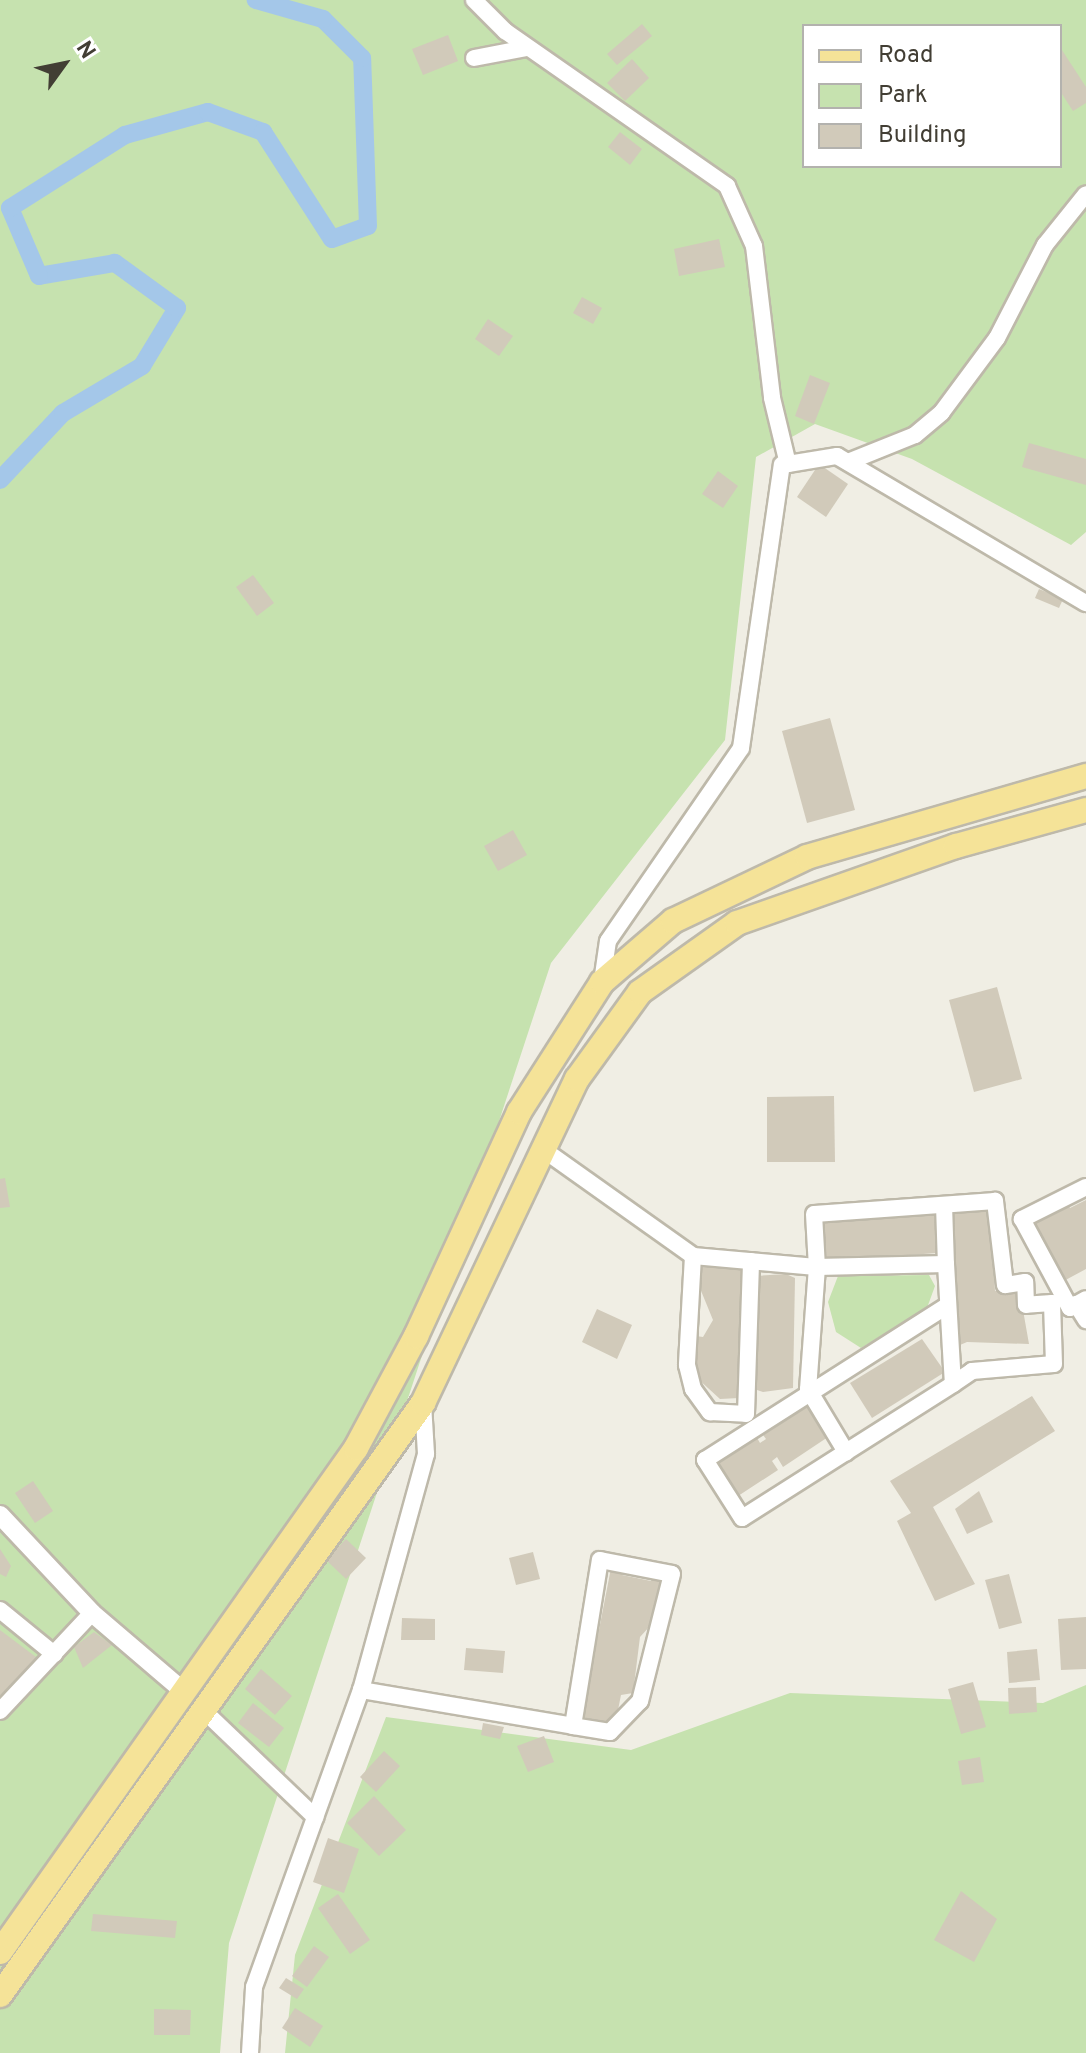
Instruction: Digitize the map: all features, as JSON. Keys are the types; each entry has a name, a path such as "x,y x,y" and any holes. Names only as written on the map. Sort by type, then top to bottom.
{"main road":[{"path":"0,1952 181,1689 356,1448 416,1336 519,1112 602,982 673,921 807,857 1086,776"},
{"path":"0,1995 201,1708 423,1403 577,1079 640,992 737,923 956,846 1086,810"}],"street":[{"path":"474,0 527,48 712,172 737,202 754,246 772,398 788,464"},
{"path":"474,58 527,48"},
{"path":"848,462 915,435 942,412 997,338 1045,245 1086,194"},
{"path":"602,982 608,941 741,748 782,465 837,456 1086,603"},
{"path":"544,1150 693,1256 817,1267 946,1264"},
{"path":"1086,1187 1022,1219 1070,1308 1081,1302 1086,1320"},
{"path":"846,1452 811,1394 817,1267 814,1214 995,1201 1005,1285 1025,1282 1026,1305 1052,1303 1054,1364 972,1371 953,1384 846,1452 742,1518 705,1460 750,1421 811,1394 948,1305"},
{"path":"944,1205 953,1384"},
{"path":"693,1256 687,1365 693,1389 710,1412 750,1421"},
{"path":"750,1421 751,1261"},
{"path":"250,2053 254,1987 361,1690 426,1454 423,1403"},
{"path":"0,1515 92,1613 181,1689"},
{"path":"361,1690 573,1726 610,1732 640,1701 672,1574 600,1560 573,1726"},
{"path":"0,1610 54,1654"},
{"path":"0,1711 92,1613"},
{"path":"201,1708 315,1817"}],"green space":[{"path":"0,0 1086,0 1086,532 1071,545 912,459 815,424 756,457 725,740 551,963 229,1943 220,2053 0,2053"},
{"path":"929,1275 935,1286 927,1308 861,1348 836,1332 828,1302 838,1276"},
{"path":"1086,1685 1086,2053 285,2053 295,1955 386,1717 631,1750 790,1693 1043,1703"}],"building":[{"path":"642,24 652,36 617,65 607,54"},
{"path":"448,35 458,61 423,75 412,49"},
{"path":"1062,50 1086,87 1086,103 1073,111 1062,94"},
{"path":"632,59 649,78 625,101 607,83"},
{"path":"620,132 642,149 630,165 608,147"},
{"path":"719,239 725,267 679,276 674,249"},
{"path":"582,297 602,308 593,324 573,313"},
{"path":"488,319 513,336 499,356 475,339"},
{"path":"810,375 830,383 814,424 795,416"},
{"path":"1029,443 1086,459 1086,485 1022,467"},
{"path":"819,464 848,484 826,517 797,497"},
{"path":"718,471 738,486 723,508 702,494"},
{"path":"253,575 274,603 257,616 236,587"},
{"path":"1039,589 1063,599 1059,608 1035,598"},
{"path":"830,718 855,810 807,823 782,731"},
{"path":"513,830 527,855 498,871 484,846"},
{"path":"997,987 1022,1079 974,1092 949,1000"},
{"path":"834,1096 835,1162 767,1162 767,1097"},
{"path":"5,1178 10,1207 0,1208 0,1179"},
{"path":"1065,1199 1070,1208 1086,1200 1086,1269 1060,1283 1027,1219"},
{"path":"990,1206 995,1291 1020,1293 1029,1344 967,1342 953,1348 949,1210"},
{"path":"934,1211 937,1253 827,1261 823,1219"},
{"path":"697,1261 746,1269 739,1398 720,1399 697,1378 696,1336 703,1337 713,1320 697,1281"},
{"path":"786,1274 795,1278 793,1388 763,1392 754,1389 756,1276"},
{"path":"597,1309 632,1325 617,1359 582,1342"},
{"path":"922,1339 945,1372 872,1418 850,1383"},
{"path":"1032,1396 1055,1431 933,1507 975,1584 935,1601 897,1521 911,1513 890,1481"},
{"path":"806,1403 828,1437 783,1467 777,1457 772,1461 778,1470 735,1498 713,1465 756,1436 760,1443 766,1439 761,1432"},
{"path":"33,1481 53,1511 35,1523 15,1493"},
{"path":"979,1491 993,1522 967,1534 955,1509"},
{"path":"346,1539 366,1558 346,1579 326,1560"},
{"path":"0,1549 11,1566 6,1577 0,1574"},
{"path":"533,1552 540,1579 516,1585 509,1558"},
{"path":"612,1563 624,1566 622,1575 651,1581 653,1572 667,1575 650,1626 640,1637 633,1693 621,1695 615,1725 582,1717"},
{"path":"1009,1574 1022,1623 999,1629 985,1580"},
{"path":"1086,1617 1086,1669 1061,1670 1058,1619"},
{"path":"402,1618 435,1619 435,1640 401,1640"},
{"path":"0,1630 36,1657 0,1702"},
{"path":"94,1632 112,1645 83,1668 74,1647"},
{"path":"466,1648 505,1651 503,1673 464,1670"},
{"path":"1037,1649 1040,1680 1009,1683 1007,1652"},
{"path":"261,1669 292,1696 275,1715 245,1689"},
{"path":"973,1682 986,1727 961,1734 948,1689"},
{"path":"1036,1687 1037,1712 1009,1714 1008,1688"},
{"path":"253,1703 284,1728 269,1747 238,1723"},
{"path":"483,1723 504,1727 500,1739 481,1735"},
{"path":"544,1736 554,1762 528,1772 517,1746"},
{"path":"384,1751 400,1766 376,1792 360,1777"},
{"path":"980,1757 984,1782 962,1785 958,1761"},
{"path":"374,1796 406,1830 379,1856 347,1823"},
{"path":"328,1838 359,1849 344,1893 313,1882"},
{"path":"961,1891 997,1919 974,1962 934,1940"},
{"path":"338,1894 370,1940 350,1954 318,1908"},
{"path":"93,1914 177,1921 175,1938 91,1931"},
{"path":"314,1946 329,1957 307,1987 292,1976"},
{"path":"286,1978 304,1989 297,1999 279,1988"},
{"path":"295,2008 323,2026 310,2047 282,2028"},
{"path":"154,2009 191,2010 190,2035 154,2035"}],"waterway":[{"path":"0,480 63,413 142,366 177,308 115,263 39,276 10,208 125,135 208,112 263,132 332,239 368,226 362,58 323,19 256,0"}]}
